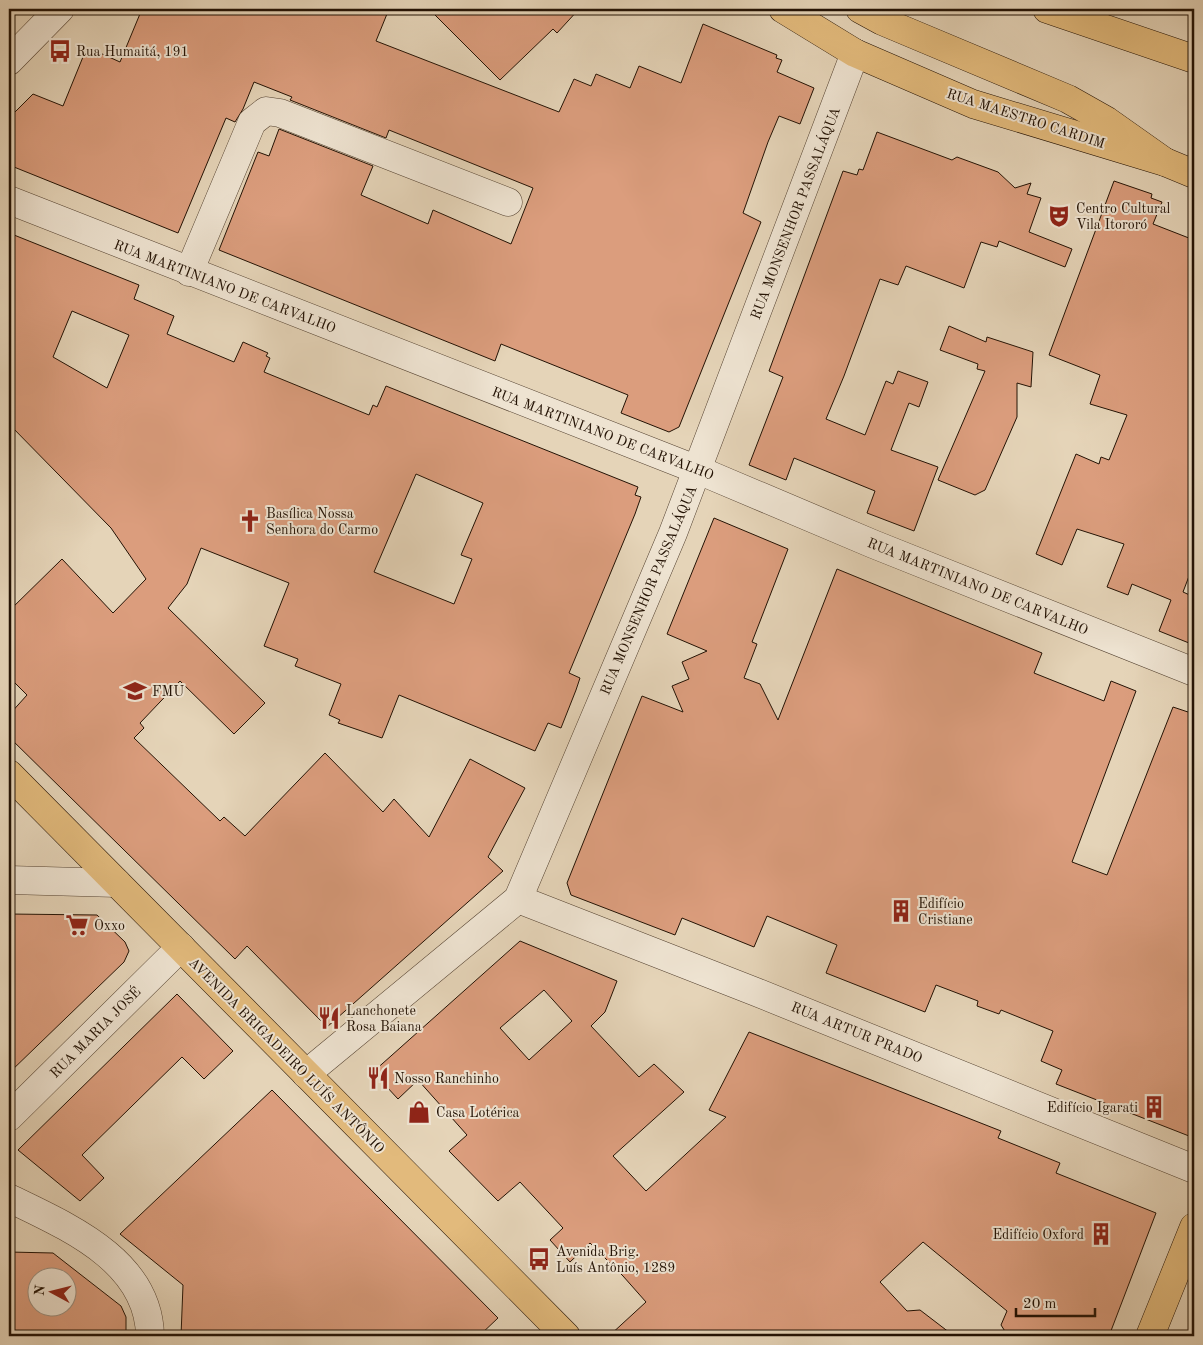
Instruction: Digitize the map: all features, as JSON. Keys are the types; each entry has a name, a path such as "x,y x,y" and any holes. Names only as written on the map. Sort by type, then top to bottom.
{"main road":[{"name":"RUA MAESTRO CARDIM","path":"783,9 855,53 973,104 1165,162 1194,174"},
{"path":"860,9 882,21 1068,100 1107,121 1165,162"},
{"path":"1047,9 1194,59"},
{"name":"AVENIDA BRIGADEIRO LUÍS ANTÔNIO","path":"9,774 566,1336"},
{"path":"1150,1336 1194,1227"}],"street":[{"path":"9,61 60,9"},
{"name":"RUA MONSENHOR PASSALÁQUA","path":"518,899 698,470 855,53"},
{"path":"189,272 252,122 266,111 280,113 508,202"},
{"name":"RUA MARTINIANO DE CARVALHO","path":"9,200 698,470 873,544 1194,672"},
{"path":"9,880 117,883"},
{"path":"306,1074 518,899"},
{"name":"RUA ARTUR PRADO","path":"518,899 756,992 1194,1169"},
{"name":"RUA MARIA JOSÉ","path":"9,1117 181,947"},
{"path":"9,1198 72,1228 130,1277 143,1302 150,1336"}],"building":[{"path":"142,9 389,9 376,41 559,112 574,79 591,86 596,74 630,88 639,66 681,83 703,24 777,55 776,58 782,60 777,72 814,88 800,124 779,116 768,142 743,213 761,222 679,427 669,432 621,413 628,395 501,344 495,361 219,250 258,152 269,156 279,129 373,166 361,195 428,224 433,210 511,244 533,188 389,130 386,138 290,100 292,97 254,82 243,109 235,122 226,118 178,233 9,165 9,118 33,94 63,106 85,52 98,57 100,53 120,62"},
{"path":"429,9 579,9 557,33 553,29 500,80"},
{"path":"877,132 952,160 957,157 998,172 1015,188 1031,183 1027,194 1041,198 1029,232 1072,249 1065,267 999,241 997,247 981,242 964,288 906,266 898,285 880,279 826,419 865,435 886,381 893,384 898,371 928,382 919,407 909,403 891,450 938,467 914,531 867,513 875,491 794,458 786,480 749,465 783,377 769,371 843,171 857,175 859,169 863,170"},
{"path":"1114,181 1152,194 1151,198 1162,202 1153,224 1194,240 1194,563 1183,592 1194,597 1194,645 1159,631 1171,600 1132,584 1128,595 1107,587 1124,544 1077,529 1062,565 1036,554 1076,454 1099,464 1101,457 1109,460 1127,415 1090,404 1100,375 1049,355"},
{"path":"9,233 139,285 134,299 174,316 167,334 234,362 243,342 268,353 266,356 270,358 264,372 369,415 373,405 377,407 386,386 638,487 635,495 641,497 635,514 569,673 580,678 576,690 561,728 548,723 535,751 399,695 382,738 338,723 340,720 329,715 341,684 295,666 298,659 264,646 289,583 201,548 187,584 168,608 265,703 234,734 180,681 140,723 144,728 134,738 220,821 224,817 245,836 325,753 383,812 394,799 429,837 470,759 525,788 488,857 503,871 327,1027 247,946 235,959 9,737 9,715 27,695 9,677 9,611 62,559 113,613 146,579 111,528 9,424","holes":["72,311 129,335 107,388 53,357","416,474 483,503 461,555 472,559 454,604 374,572"]},
{"path":"949,326 986,342 987,337 1033,352 1031,387 1017,383 1017,417 985,490 975,495 938,480 985,371 977,369 978,364 940,350"},
{"path":"714,518 788,549 752,642 757,644 744,678 760,684 778,720 837,569 1042,653 1034,673 1104,701 1111,681 1136,691 1072,862 1107,875 1173,707 1194,714 1194,1123 1189,1136 1056,1084 1062,1070 1041,1061 1053,1031 1001,1010 999,1014 977,1006 978,1001 936,985 925,1012 826,973 837,945 767,916 754,947 682,918 675,935 571,895 567,883 642,696 683,712 672,686 689,679 682,662 707,651 667,634"},
{"path":"9,914 97,915 125,942 129,951 124,962 9,1073"},
{"path":"520,941 617,981 605,1012 591,1026 639,1077 654,1064 684,1092 613,1156 646,1191 726,1117 709,1110 749,1032 1001,1131 998,1138 1060,1163 1056,1173 1156,1213 1109,1336 1008,1336 1001,1325 1007,1311 923,1242 880,1282 907,1311 920,1310 954,1336 609,1336 646,1302 623,1276 590,1243 570,1262 550,1240 563,1228 520,1182 498,1201 449,1151 467,1135 418,1080 398,1099 373,1072","holes":["544,990 572,1021 529,1060 500,1028"]},
{"path":"177,994 233,1051 204,1079 182,1057 82,1155 104,1178 80,1201 18,1150"},
{"path":"272,1090 498,1318 479,1336 181,1336 183,1285 120,1234"},
{"path":"9,1252 53,1253 72,1268 28,1268 28,1318 78,1318 78,1272 121,1306 126,1317 126,1336 9,1336"}],"place":[{"name":"Rua Humaitá, 191","path":"60,51"},
{"name":"Centro Cultural Vila Itororó","path":"1059,216"},
{"name":"Basílica Nossa Senhora do Carmo","path":"250,521"},
{"name":"FMU","path":"135,691"},
{"name":"Edifício Cristiane","path":"901,911"},
{"name":"Oxxo","path":"77,925"},
{"name":"Lanchonete Rosa Baiana","path":"329,1018"},
{"name":"Nosso Ranchinho","path":"378,1078"},
{"name":"Edifício Igarati","path":"1154,1107"},
{"name":"Casa Lotérica","path":"419,1112"},
{"name":"Edifício Oxford","path":"1101,1234"},
{"name":"Avenida Brig. Luís Antônio, 1289","path":"539,1259"}]}
